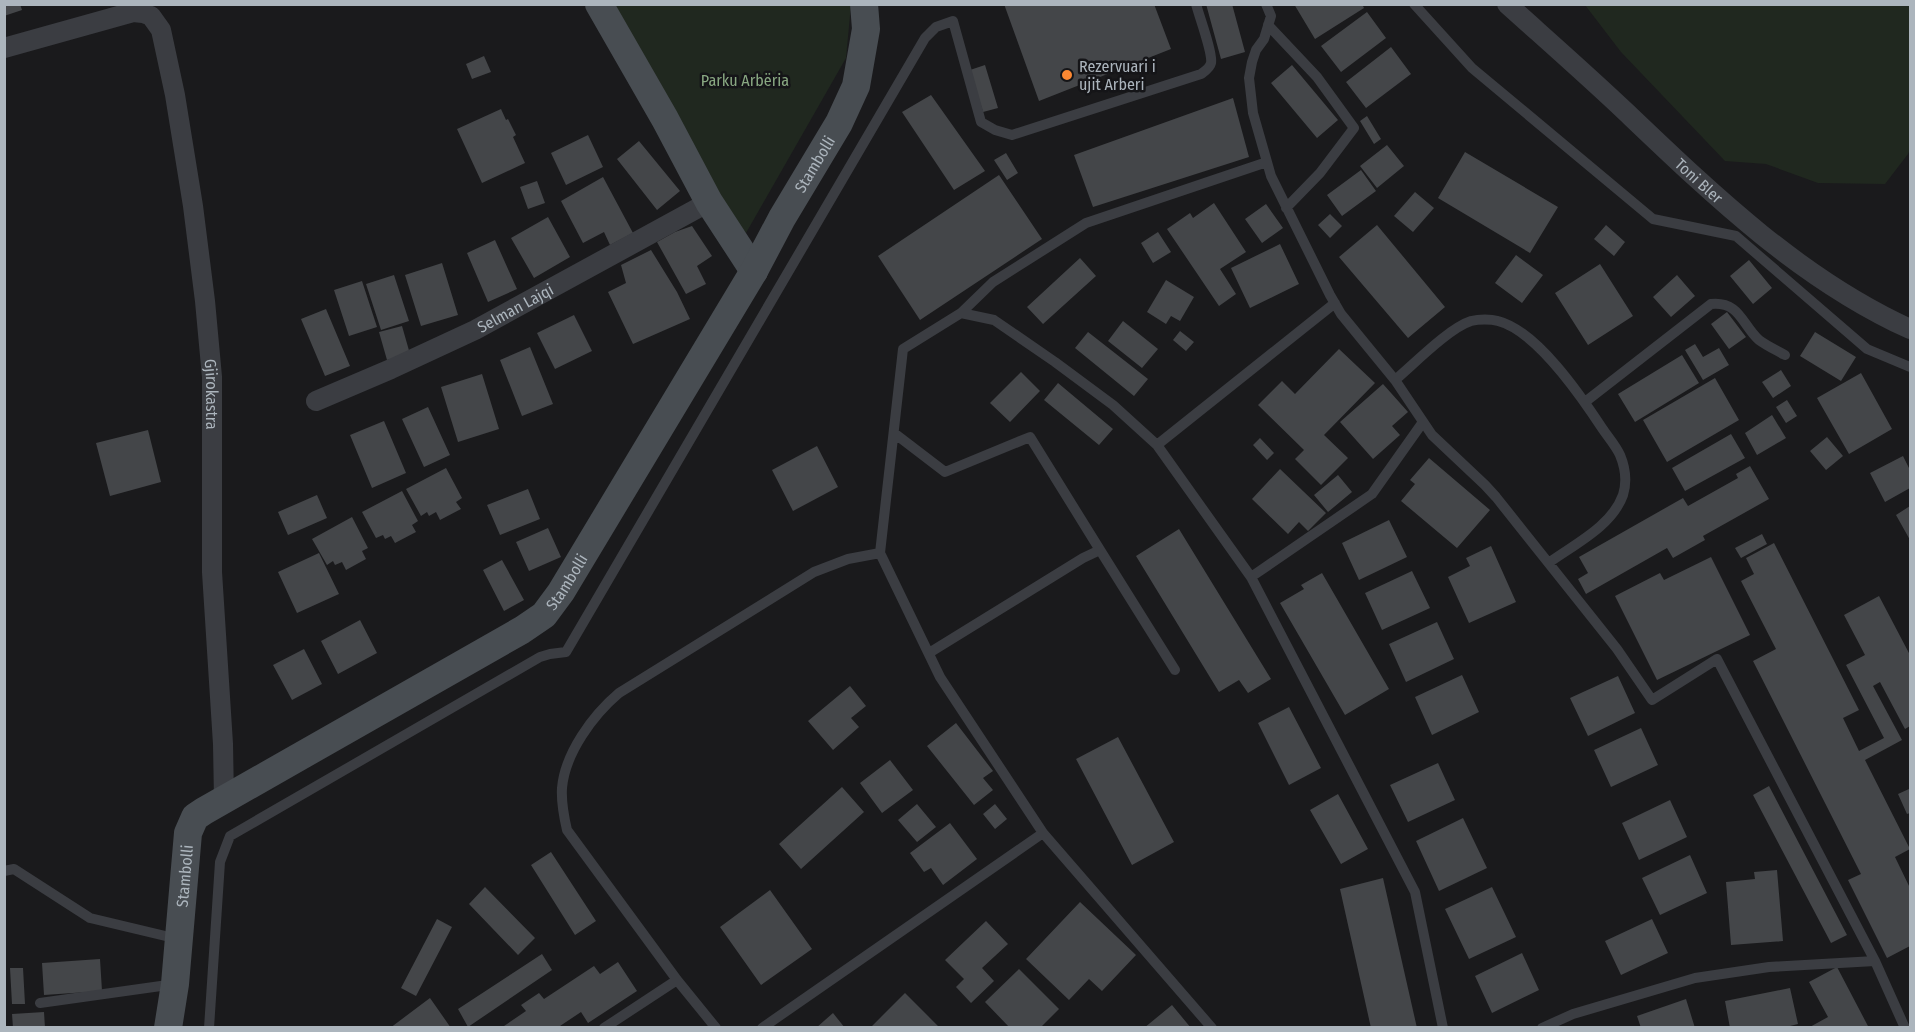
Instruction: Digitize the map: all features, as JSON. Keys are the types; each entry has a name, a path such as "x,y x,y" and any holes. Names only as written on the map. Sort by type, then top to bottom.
{"street":[{"path":"599,4 665,119 709,202 754,271"},
{"name":"Stambolli","path":"168,1028 175,984 185,850 191,823 195,817 522,630 544,615 561,592 754,271 782,218 839,123 856,86 866,29 864,4"},
{"name":"Toni Bler","path":"1507,4 1706,188 1756,229 1801,265 1845,294 1911,329"},
{"name":"Gjirokastra","path":"4,48 133,12 151,16 161,30 180,128 206,301 212,377 212,572 224,744 224,800"},
{"name":"Selman Lajqi","path":"316,400 401,365 475,330 709,202"}],"lane":[{"path":"209,1028 220,862 230,836 540,657 566,652 925,38 936,27 953,21 981,122 995,130 1012,135 1201,74 1207,70 1211,64 1211,55 1196,4"},
{"path":"1266,4 1271,16 1264,39 1256,50 1250,78 1253,113 1271,176 1335,303 1395,380 1441,445 1485,485 1550,562 1617,649 1652,700 1717,659 1875,961 1905,1028"},
{"path":"1414,4 1472,68 1653,219 1736,236 1867,349 1911,367"},
{"path":"1268,25 1317,77 1354,128 1320,173 1286,208"},
{"path":"1212,1028 1043,833 940,677 880,553 903,349 961,313 993,282 1086,223 1267,162"},
{"path":"1157,445 1335,303"},
{"path":"1585,402 1712,304 1721,303 1731,307 1738,312 1760,340 1785,355"},
{"path":"961,313 994,320 1113,405 1157,445 1251,577 1415,892 1443,1028"},
{"path":"1395,380 1460,326 1472,321 1498,321 1511,327 1537,346 1585,402 1620,454 1626,480 1623,494 1617,506 1594,531 1550,562"},
{"path":"1251,577 1372,494 1423,422"},
{"path":"894,433 945,472 1030,437 1175,670"},
{"path":"928,653 1083,558 1100,550"},
{"path":"716,1028 677,980 567,830 563,813 562,789 566,771 589,725 604,706 619,693 814,572 848,559 880,553"},
{"path":"762,1028 1043,833"},
{"path":"4,871 14,869 90,918 179,939"},
{"path":"1542,1028 1573,1014 1695,978 1769,967 1875,961"},
{"path":"604,1028 677,980"},
{"path":"40,1003 175,984"}],"green space":[{"name":"Parku Arbëria","path":"614,5 851,5 846,58 746,233 733,217"},
{"path":"1585,5 1910,5 1910,149 1908,154 1885,184 1818,183 1766,164 1725,161 1621,52"}],"building":[{"path":"4,4 20,4 22,10 4,16"},
{"name":"Rezervuari i ujit Arberi","path":"1004,4 1154,4 1171,49 1039,101"},
{"path":"1206,4 1232,4 1245,52 1221,59"},
{"path":"1294,4 1362,4 1364,8 1315,39"},
{"path":"1367,12 1386,38 1341,72 1321,46"},
{"path":"1391,47 1411,74 1366,108 1346,82"},
{"path":"484,56 491,72 472,79 466,64"},
{"path":"985,65 998,108 983,112 970,70"},
{"path":"1292,65 1338,120 1317,138 1271,83"},
{"path":"931,95 985,171 954,190 902,112"},
{"path":"1233,98 1249,157 1093,207 1074,155"},
{"path":"501,109 516,135 513,137 525,163 482,183 457,129"},
{"path":"1367,116 1381,139 1374,144 1360,121"},
{"path":"588,135 603,167 566,185 551,153"},
{"path":"639,141 680,191 657,210 617,159"},
{"path":"1387,145 1404,166 1377,188 1360,166"},
{"path":"1465,152 1558,207 1530,253 1438,198"},
{"path":"1006,153 1018,173 1007,180 994,160"},
{"path":"1361,170 1376,191 1342,216 1327,195"},
{"path":"999,175 1042,239 920,320 878,256"},
{"path":"603,177 633,233 610,245 604,232 583,243 561,201"},
{"path":"537,181 545,203 528,209 520,187"},
{"path":"1415,192 1434,208 1413,232 1394,216"},
{"path":"1214,203 1246,252 1220,269 1236,294 1219,306 1167,229 1190,213 1193,218"},
{"path":"1266,204 1283,228 1262,243 1245,219"},
{"path":"1330,214 1342,226 1330,238 1318,225"},
{"path":"548,217 570,257 534,278 511,238"},
{"path":"1377,225 1445,307 1408,338 1339,257"},
{"path":"1606,225 1625,242 1614,256 1594,239"},
{"path":"692,226 712,256 697,266 706,284 686,294 657,242"},
{"path":"1158,232 1171,252 1153,263 1141,243"},
{"path":"495,240 517,289 488,302 467,253"},
{"path":"1280,244 1299,284 1250,308 1231,268"},
{"path":"651,250 677,292 690,319 633,344 608,292 626,283 621,265"},
{"path":"1516,255 1543,275 1522,303 1495,283"},
{"path":"1080,258 1096,276 1043,324 1027,307"},
{"path":"1749,260 1772,288 1753,304 1730,276"},
{"path":"442,263 458,315 421,326 405,275"},
{"path":"1600,264 1633,316 1588,345 1555,293"},
{"path":"394,275 409,321 381,330 366,284"},
{"path":"1677,275 1695,296 1671,317 1653,297"},
{"path":"1166,280 1194,297 1180,321 1171,316 1166,324 1147,312"},
{"path":"362,281 377,327 349,336 334,290"},
{"path":"326,309 350,366 325,376 301,319"},
{"path":"1727,312 1746,337 1729,349 1711,324"},
{"path":"574,315 592,351 555,369 537,333"},
{"path":"1123,321 1158,349 1142,368 1108,341"},
{"path":"402,326 410,354 387,360 379,332"},
{"path":"1180,331 1194,342 1186,351 1173,340"},
{"path":"1088,332 1148,379 1134,396 1075,348"},
{"path":"1815,332 1856,357 1841,381 1800,356"},
{"path":"1695,344 1703,357 1719,348 1729,365 1703,380 1685,350"},
{"path":"530,347 553,404 522,416 500,360"},
{"path":"1339,349 1375,383 1324,435 1348,458 1321,485 1295,459 1304,450 1258,405 1282,381 1295,394"},
{"path":"1682,355 1699,383 1635,422 1618,394"},
{"path":"1781,370 1791,386 1773,398 1762,382"},
{"path":"1021,372 1040,391 1010,422 990,403"},
{"path":"1861,373 1892,429 1849,454 1817,398"},
{"path":"482,374 499,429 458,442 441,387"},
{"path":"1715,378 1739,420 1667,462 1643,420"},
{"path":"1058,383 1113,429 1099,445 1044,400"},
{"path":"1383,384 1408,412 1392,426 1400,435 1373,459 1340,422"},
{"path":"1787,400 1797,416 1786,423 1776,407"},
{"path":"428,407 450,455 424,467 402,419"},
{"path":"1772,415 1786,438 1757,455 1745,433"},
{"path":"384,421 406,473 372,488 350,435"},
{"path":"148,430 161,482 110,496 96,443"},
{"path":"1731,434 1745,458 1685,491 1672,468"},
{"path":"1827,437 1843,456 1826,470 1810,451"},
{"path":"1260,438 1274,453 1267,460 1253,445"},
{"path":"817,446 838,487 793,511 772,470"},
{"path":"1903,456 1910,470 1910,488 1885,502 1870,473"},
{"path":"1429,458 1490,510 1457,548 1401,501 1415,484 1410,480"},
{"path":"1750,466 1769,499 1703,536 1705,540 1673,558 1667,548 1586,594 1578,579 1588,573 1579,557 1683,498 1688,506 1738,478 1736,474"},
{"path":"446,468 462,498 456,502 461,509 440,520 436,512 429,516 427,512 421,516 406,489"},
{"path":"1280,469 1326,513 1308,531 1299,522 1288,534 1252,499"},
{"path":"1338,475 1352,492 1328,512 1314,495"},
{"path":"528,489 540,519 500,535 487,505"},
{"path":"402,491 418,521 412,525 416,532 395,543 391,536 385,539 383,535 376,538 362,512"},
{"path":"317,495 327,518 288,535 278,512"},
{"path":"1910,506 1910,540 1896,515"},
{"path":"352,517 368,548 362,551 366,559 346,570 342,562 335,565 333,561 327,565 312,539"},
{"path":"1389,520 1407,557 1359,580 1342,543"},
{"path":"548,528 561,557 529,571 516,542"},
{"path":"1179,529 1271,679 1248,693 1239,680 1219,692 1136,556"},
{"path":"1762,534 1767,544 1741,558 1735,548"},
{"path":"1774,543 1859,710 1843,718 1859,751 1884,738 1846,665 1865,655 1844,615 1879,596 1910,655 1910,726 1905,729 1880,682 1873,686 1902,740 1865,760 1910,849 1895,857 1910,888 1910,946 1887,958 1848,880 1861,874 1753,661 1776,649 1741,581 1754,574 1746,558"},
{"path":"1491,546 1516,602 1469,623 1448,577 1470,566 1466,558"},
{"path":"319,553 339,594 297,613 278,572"},
{"path":"1711,557 1750,635 1657,680 1615,596 1660,573 1664,580"},
{"path":"502,560 524,600 504,611 483,570"},
{"path":"1412,571 1430,608 1382,630 1365,593"},
{"path":"1322,573 1389,689 1345,715 1280,603 1304,589 1301,585"},
{"path":"360,620 377,653 338,674 321,641"},
{"path":"1437,622 1454,659 1406,682 1389,644"},
{"path":"304,649 322,684 292,700 273,665"},
{"path":"1462,675 1479,712 1432,735 1415,697"},
{"path":"1618,676 1635,713 1588,736 1570,698"},
{"path":"850,686 866,706 851,718 859,727 833,750 808,721"},
{"path":"1289,707 1321,768 1289,785 1258,723"},
{"path":"956,723 993,771 983,778 993,790 974,805 927,746"},
{"path":"1641,728 1658,765 1611,787 1594,750"},
{"path":"1118,737 1174,842 1132,865 1076,759"},
{"path":"890,760 913,790 882,813 860,783"},
{"path":"1438,763 1455,800 1408,822 1390,785"},
{"path":"1769,786 1847,935 1831,943 1753,795"},
{"path":"842,787 864,812 801,869 779,844"},
{"path":"1909,789 1910,813 1907,814 1898,794"},
{"path":"1338,794 1368,849 1341,864 1310,810"},
{"path":"1670,800 1687,837 1639,860 1622,823"},
{"path":"917,804 936,827 917,842 898,820"},
{"path":"995,804 1007,819 995,829 983,814"},
{"path":"1463,818 1487,868 1439,891 1416,841"},
{"path":"950,823 977,859 943,885 931,868 924,872 910,853"},
{"path":"551,852 596,921 575,935 531,865"},
{"path":"1690,855 1707,893 1660,915 1642,878"},
{"path":"1777,870 1783,941 1731,945 1726,882 1755,879 1754,872"},
{"path":"1383,878 1417,1028 1371,1028 1340,889"},
{"path":"485,887 535,938 518,955 469,904"},
{"path":"1492,887 1516,937 1469,959 1445,909"},
{"path":"770,890 812,949 761,985 720,927"},
{"path":"1080,902 1136,955 1102,991 1089,979 1069,1000 1026,959"},
{"path":"437,919 452,927 416,996 401,988"},
{"path":"1652,919 1668,953 1621,975 1605,941"},
{"path":"986,921 1008,944 982,968 994,981 971,1003 956,987 964,979 945,960"},
{"path":"1522,953 1539,990 1492,1013 1475,976"},
{"path":"542,954 552,970 468,1027 458,1009"},
{"path":"100,959 102,991 44,995 42,963"},
{"path":"618,962 637,991 588,1023 581,1012 557,1028 501,1028 526,1011 521,1005 539,993 544,999 594,966 600,974"},
{"path":"1837,967 1869,1028 1808,1028 1828,1017 1809,982"},
{"path":"10,968 23,968 25,1004 12,1004"},
{"path":"1019,969 1059,1009 1040,1028 1010,1028 985,1002"},
{"path":"1790,988 1798,1024 1782,1028 1730,1028 1725,1001"},
{"path":"905,993 940,1028 870,1028"},
{"path":"430,998 451,1028 390,1028"},
{"path":"1686,999 1695,1028 1641,1028 1637,1016"},
{"path":"1172,1005 1191,1028 1144,1028"},
{"path":"44,1012 45,1028 13,1028 12,1014"},
{"path":"833,1013 845,1028 816,1028"}],"place":[{"name":"Rezervuari i ujit Arberi","path":"1067,75"}]}
